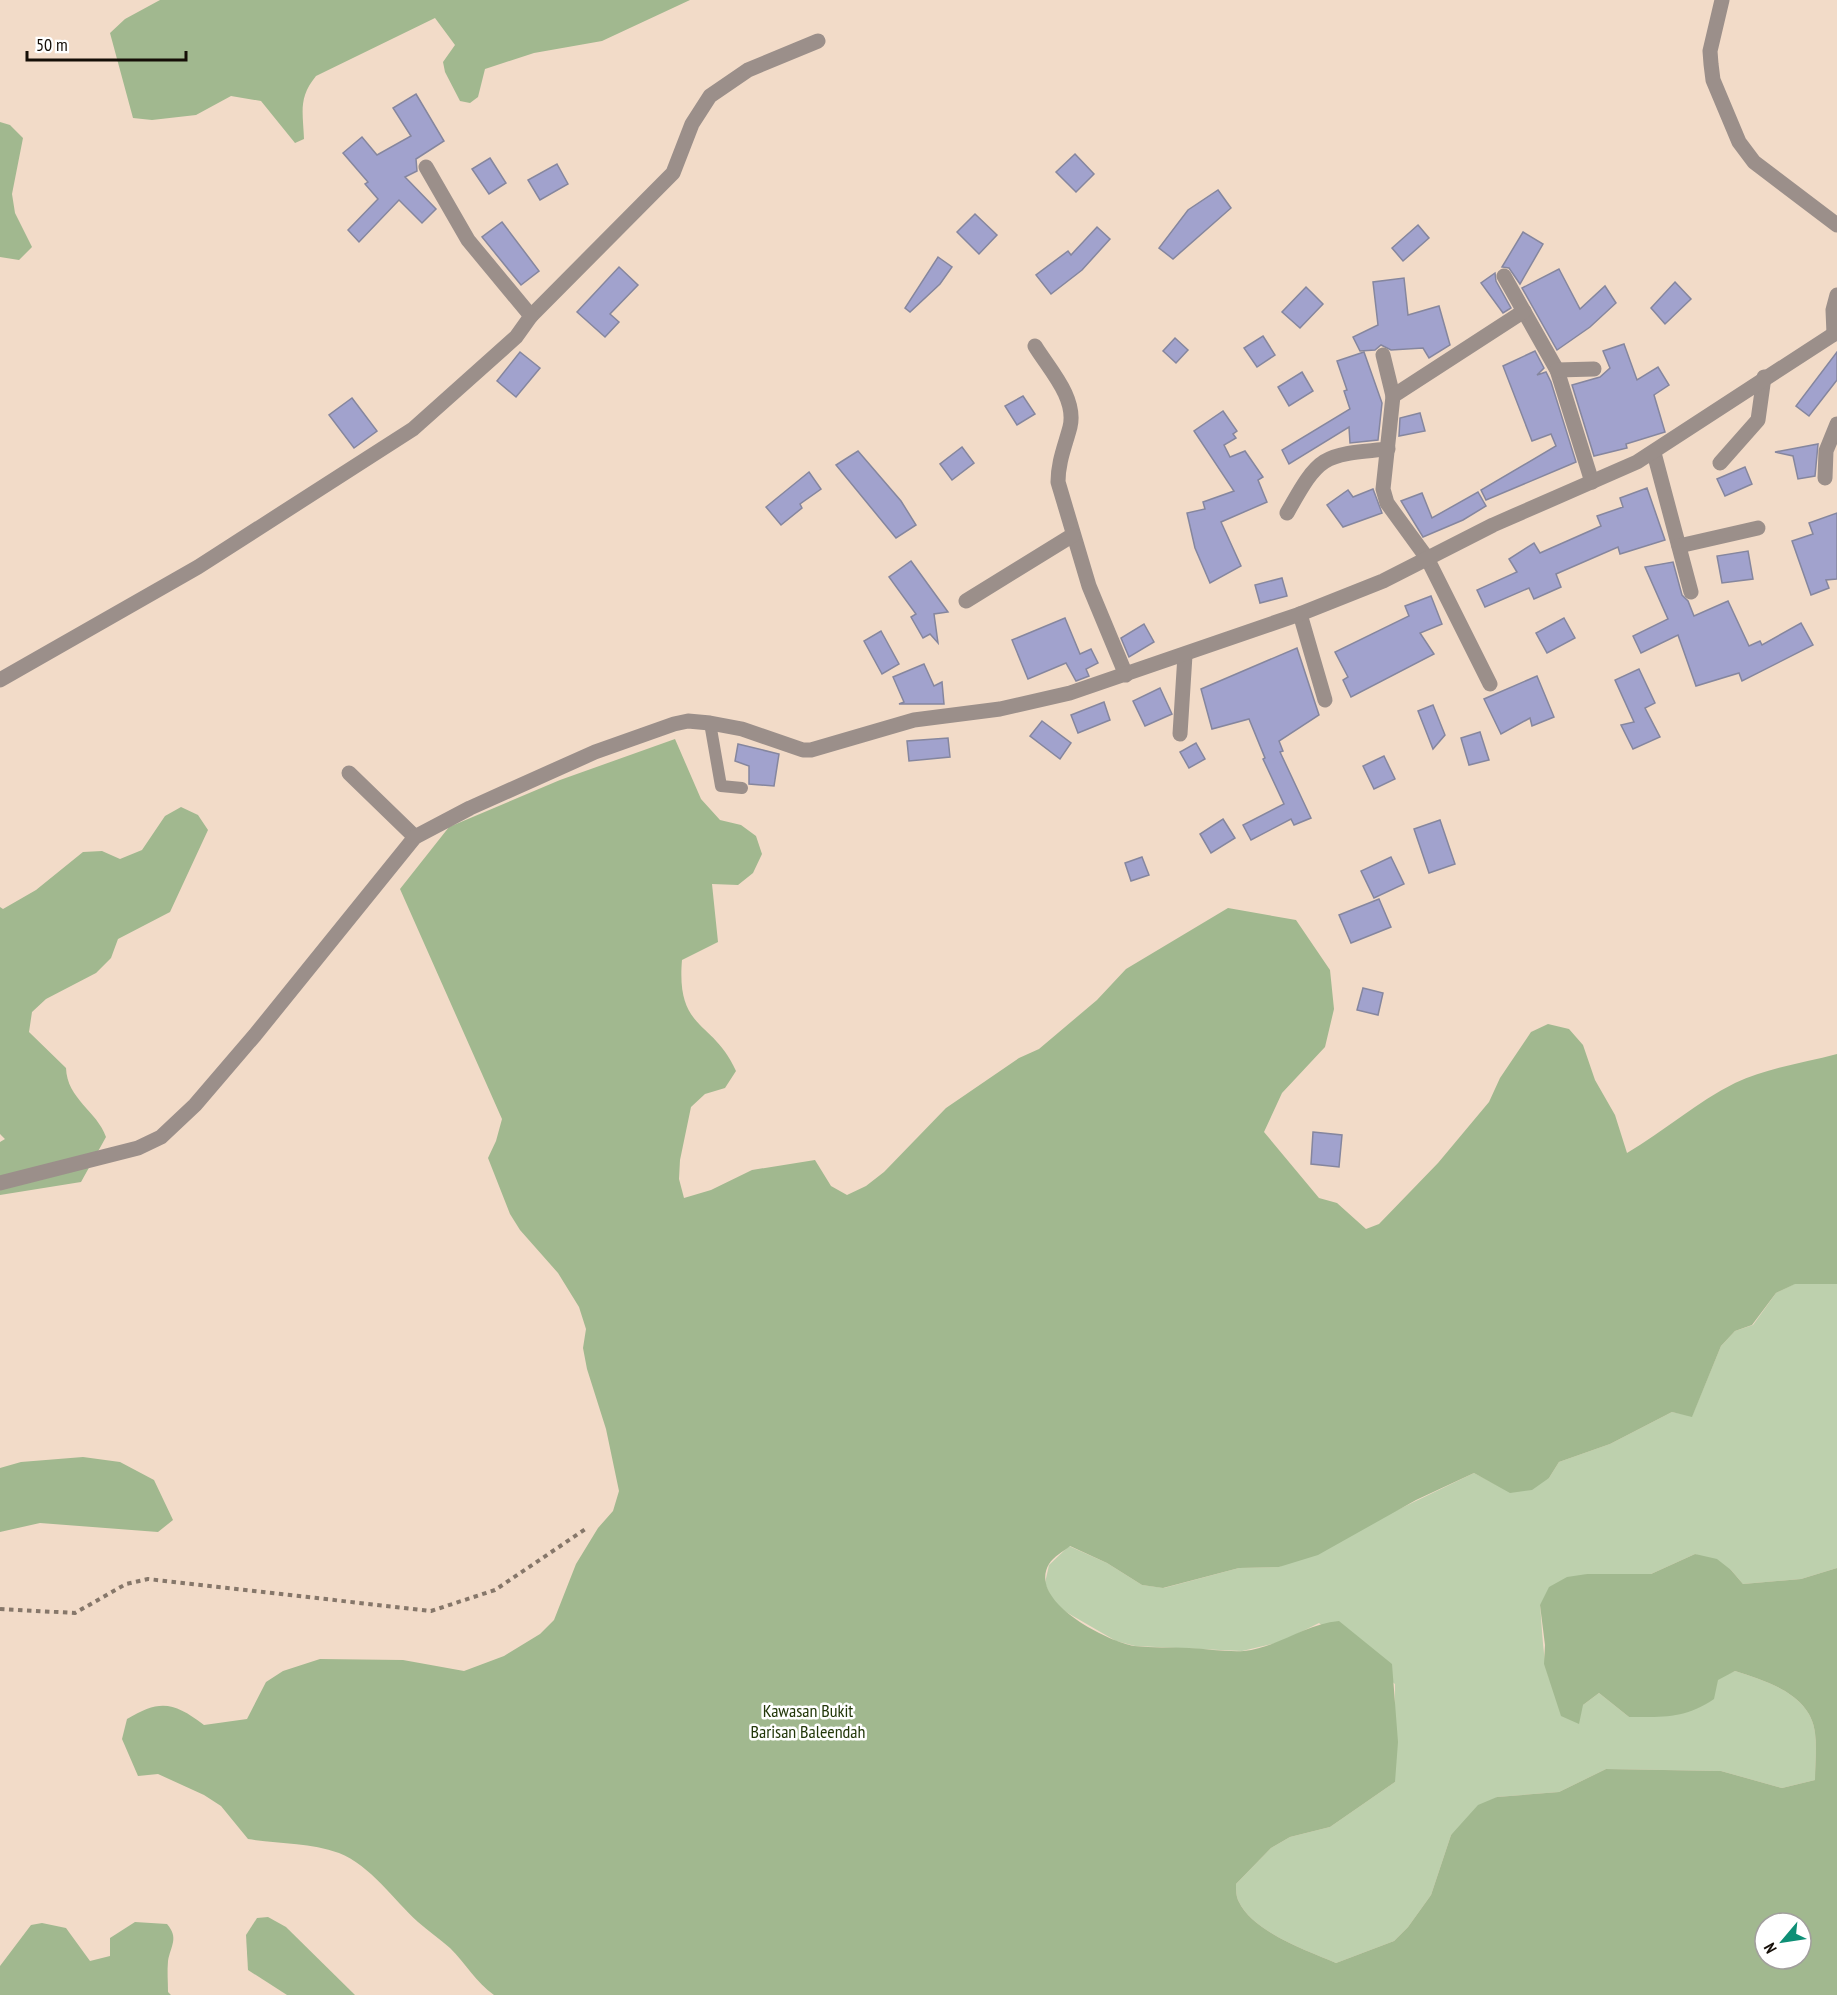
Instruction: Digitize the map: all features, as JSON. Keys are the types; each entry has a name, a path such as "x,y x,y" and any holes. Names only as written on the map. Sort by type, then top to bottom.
{"street":[{"path":"1722,0 1710,51 1711,64 1713,80 1739,142 1754,162 1837,225"},
{"path":"0,680 198,567 412,429 516,338 531,316 673,173 692,124 710,96 748,70 818,41"},
{"path":"426,167 468,240 531,316"},
{"path":"1504,276 1557,370 1592,482"},
{"path":"0,1183 138,1148 161,1137 195,1106 415,837 470,808 602,749 674,724 710,723 811,750 914,720 1000,709 1070,693 1185,655 1232,635 1299,614 1383,581 1493,525 1654,453 1764,377 1835,333 1833,310 1837,295"},
{"path":"1393,396 1524,311"},
{"path":"1035,346 1070,403 1071,425 1059,462 1058,482 1089,586 1126,675"},
{"path":"1383,355 1393,396 1385,498 1427,558 1490,684"},
{"path":"1557,370 1594,369"},
{"path":"1720,463 1758,420 1764,377"},
{"path":"1825,478 1827,452 1837,424"},
{"path":"1287,513 1310,472 1333,456 1388,449"},
{"path":"1654,453 1691,592"},
{"path":"1679,546 1758,528"},
{"path":"966,601 1073,535"},
{"path":"1299,614 1325,700"},
{"path":"1180,734 1185,655"},
{"path":"349,773 415,837"}],"lane":[{"path":"710,723 721,786 742,788"}],"path":[{"path":"0,1609 75,1613 126,1584 148,1579 431,1611 495,1590 587,1528"}],"green space":[{"path":"160,0 690,0 602,41 534,53 485,69 478,97 470,103 460,101 445,72 443,62 455,45 435,18 316,76 304,98 304,139 295,143 261,101 231,96 196,115 152,120 133,118 110,33 125,19"},
{"path":"0,122 10,125 23,138 12,194 15,213 32,247 19,260 0,257"},
{"name":"Kawasan Bukit Barisan Baleendah","path":"675,739 701,799 720,820 741,825 756,836 762,854 753,873 738,885 712,884 718,942 682,960 682,983 690,1013 727,1054 736,1071 725,1088 705,1094 691,1107 680,1160 679,1179 684,1198 711,1190 752,1170 815,1160 831,1186 847,1195 866,1186 884,1172 946,1108 1019,1058 1039,1049 1097,1000 1126,969 1228,908 1296,920 1330,970 1334,1009 1325,1047 1282,1093 1264,1132 1319,1198 1337,1203 1366,1229 1379,1224 1438,1163 1489,1102 1500,1078 1531,1032 1548,1024 1569,1029 1583,1045 1595,1080 1615,1115 1627,1153 1707,1099 1735,1083 1772,1070 1837,1054 1837,1284 1795,1284 1776,1293 1752,1325 1735,1331 1721,1346 1692,1417 1672,1412 1610,1444 1559,1462 1549,1478 1532,1490 1510,1493 1474,1473 1416,1500 1318,1555 1279,1567 1239,1568 1163,1588 1142,1585 1107,1563 1070,1546 1051,1561 1045,1578 1049,1592 1073,1617 1089,1628 1121,1643 1148,1647 1244,1651 1269,1645 1315,1626 1339,1621 1392,1664 1398,1742 1395,1782 1330,1827 1290,1837 1271,1848 1236,1884 1239,1902 1256,1922 1282,1939 1336,1963 1394,1941 1408,1927 1431,1895 1451,1835 1478,1805 1497,1797 1559,1792 1606,1769 1721,1771 1782,1788 1815,1780 1815,1733 1812,1720 1805,1709 1786,1691 1735,1671 1718,1680 1714,1699 1703,1706 1673,1716 1629,1717 1599,1693 1583,1705 1579,1724 1561,1716 1544,1664 1545,1645 1540,1605 1549,1587 1567,1577 1587,1574 1651,1574 1695,1554 1717,1559 1743,1584 1801,1579 1837,1568 1837,1995 494,1995 450,1948 418,1922 371,1874 350,1859 328,1849 248,1839 221,1806 204,1795 158,1774 138,1776 122,1739 127,1719 149,1708 167,1706 175,1708 204,1725 247,1719 266,1682 283,1671 320,1659 403,1660 464,1671 504,1656 540,1634 554,1620 576,1564 598,1528 613,1511 619,1491 606,1429 587,1369 583,1348 586,1329 579,1307 558,1273 520,1230 510,1214 488,1158 502,1119 400,889 449,827 560,780"},
{"path":"181,807 198,815 208,830 170,912 118,939 111,958 96,973 46,999 32,1012 29,1032 66,1068 71,1088 102,1128 106,1137 81,1182 0,1195 0,1142 5,1139 0,1134 0,907 3,909 36,890 83,852 102,851 120,859 142,850 165,816"},
{"path":"1794,1284 1837,1284 1837,1568 1801,1579 1743,1584 1731,1570 1695,1554 1651,1574 1587,1574 1540,1605 1549,1677 1559,1689 1583,1705 1599,1693 1629,1717 1735,1671 1786,1692 1805,1709 1812,1720 1815,1733 1815,1780 1782,1788 1721,1771 1606,1769 1559,1792 1497,1797 1451,1835 1431,1895 1408,1927 1394,1941 1336,1963 1282,1939 1256,1922 1239,1902 1236,1884 1271,1848 1290,1837 1330,1827 1395,1782 1395,1684 1319,1623 1281,1642 1242,1651 1135,1646 1116,1641 1066,1612 1052,1600 1045,1583 1049,1565 1069,1546 1107,1563 1142,1585 1164,1588 1239,1568 1279,1567 1474,1473 1510,1492 1549,1478 1559,1462 1610,1444 1672,1412 1692,1416 1721,1346 1735,1331 1753,1325 1776,1293"},
{"path":"83,1457 120,1462 154,1480 173,1520 158,1532 40,1523 0,1532 0,1468 21,1462"},
{"path":"268,1917 286,1927 355,1995 287,1995 248,1970 246,1935 257,1918"},
{"path":"135,1922 167,1924 173,1933 168,1961 168,1992 171,1995 0,1995 0,1966 31,1925 42,1923 66,1928 90,1961 110,1956 110,1938"}],"building":[{"path":"416,94 444,141 416,159 417,171 405,177 436,209 422,223 399,200 359,242 348,230 378,199 365,184 368,182 343,153 362,137 377,155 411,136 393,108"},
{"path":"1075,154 1094,174 1076,192 1056,172"},
{"path":"490,158 506,183 489,194 472,169"},
{"path":"557,164 568,184 540,200 528,180"},
{"path":"1218,190 1231,208 1173,259 1159,248 1188,210"},
{"path":"975,214 997,235 979,254 957,232"},
{"path":"502,222 539,271 521,285 482,237"},
{"path":"1418,225 1429,238 1403,261 1392,248"},
{"path":"1097,227 1110,239 1082,270 1051,294 1036,275 1068,251 1071,255"},
{"path":"1523,232 1543,244 1520,284 1509,268 1502,267"},
{"path":"938,257 952,267 940,284 910,312 905,308"},
{"path":"619,267 638,285 610,314 619,322 605,337 577,312"},
{"path":"1559,269 1580,309 1605,286 1616,303 1590,327 1557,350 1522,288"},
{"path":"1495,273 1496,281 1511,308 1503,313 1481,283"},
{"path":"1404,278 1408,315 1439,306 1450,345 1429,358 1423,348 1391,350 1381,345 1375,350 1360,351 1353,337 1378,325 1373,282"},
{"path":"1675,282 1691,299 1665,324 1651,308"},
{"path":"1306,287 1323,304 1300,328 1282,312"},
{"path":"1263,336 1275,355 1257,367 1244,348"},
{"path":"1175,338 1188,350 1176,363 1163,351"},
{"path":"1624,344 1637,380 1658,367 1669,385 1654,395 1665,432 1626,444 1627,448 1594,456 1572,385 1600,377 1610,368 1603,351"},
{"path":"1535,351 1544,368 1537,375 1546,372 1551,382 1576,462 1486,500 1481,490 1556,446 1551,434 1532,441 1503,366"},
{"path":"520,352 540,368 516,397 497,381"},
{"path":"1364,352 1382,403 1378,440 1350,443 1349,427 1289,464 1282,450 1350,409 1344,391 1347,390 1337,361"},
{"path":"1837,352 1837,380 1809,416 1796,406"},
{"path":"1302,372 1313,391 1289,406 1278,387"},
{"path":"1023,396 1035,414 1017,425 1005,406"},
{"path":"352,398 377,431 354,448 329,415"},
{"path":"1223,411 1237,431 1233,434 1236,438 1224,445 1230,457 1245,451 1263,477 1258,480 1267,502 1221,522 1241,566 1210,583 1195,548 1187,513 1205,509 1203,502 1234,491 1194,431"},
{"path":"1420,413 1425,431 1399,436 1400,418"},
{"path":"1818,444 1815,476 1798,479 1793,456 1775,452"},
{"path":"962,447 974,463 952,480 940,464"},
{"path":"858,451 901,501 916,525 896,538 836,465"},
{"path":"1745,467 1752,484 1725,496 1717,479"},
{"path":"809,472 821,489 800,504 802,508 781,525 766,507"},
{"path":"1647,488 1665,540 1620,554 1618,547 1556,574 1561,587 1534,599 1529,588 1485,607 1477,590 1517,572 1509,559 1534,543 1540,553 1601,526 1597,516 1623,507 1620,498"},
{"path":"1373,489 1382,513 1343,527 1327,505 1348,490 1353,497"},
{"path":"1478,492 1486,506 1463,520 1423,537 1401,501 1422,493 1432,518"},
{"path":"1837,513 1837,579 1826,580 1829,588 1811,595 1792,541 1813,534 1809,523"},
{"path":"1748,551 1753,579 1722,583 1717,556"},
{"path":"911,561 948,612 934,614 938,643 930,634 923,638 911,617 916,614 889,577"},
{"path":"1673,562 1682,595 1688,601 1694,616 1728,601 1749,646 1760,641 1762,645 1801,623 1813,645 1742,681 1739,673 1696,686 1678,635 1641,653 1633,636 1668,619 1645,567"},
{"path":"1282,578 1287,596 1260,603 1255,585"},
{"path":"1431,596 1442,624 1420,633 1434,654 1351,697 1343,680 1348,677 1335,652 1409,616 1405,606"},
{"path":"1065,618 1080,654 1091,649 1098,663 1086,669 1089,676 1076,681 1066,663 1028,679 1012,640"},
{"path":"1564,618 1575,638 1547,653 1536,633"},
{"path":"1144,624 1154,642 1129,657 1121,638"},
{"path":"881,631 899,664 882,674 864,641"},
{"path":"1297,648 1319,715 1279,741 1283,751 1280,752 1311,818 1294,825 1291,819 1251,840 1243,825 1284,804 1263,759 1265,758 1249,719 1212,729 1201,689"},
{"path":"924,664 934,686 942,682 944,704 899,704 904,702 893,677"},
{"path":"1639,669 1655,703 1645,708 1660,737 1633,749 1621,725 1634,722 1615,680"},
{"path":"1537,676 1554,717 1532,726 1530,718 1501,734 1484,699"},
{"path":"1160,688 1172,714 1145,726 1133,701"},
{"path":"1104,702 1110,720 1078,733 1071,715"},
{"path":"1433,705 1445,735 1433,749 1418,711"},
{"path":"1042,721 1071,743 1060,759 1030,736"},
{"path":"1480,732 1489,760 1469,765 1461,738"},
{"path":"948,738 950,757 909,761 907,741"},
{"path":"1196,743 1205,759 1189,768 1180,752"},
{"path":"738,744 779,754 774,786 749,784 749,766 735,761"},
{"path":"1384,756 1395,779 1374,789 1363,766"},
{"path":"1223,819 1235,838 1211,853 1200,834"},
{"path":"1440,820 1455,864 1429,873 1414,829"},
{"path":"1142,857 1149,875 1131,881 1125,863"},
{"path":"1391,857 1404,884 1374,898 1361,871"},
{"path":"1379,899 1391,927 1351,943 1339,915"},
{"path":"1363,988 1383,993 1378,1015 1357,1010"},
{"path":"1313,1132 1342,1135 1339,1167 1311,1164"}]}
